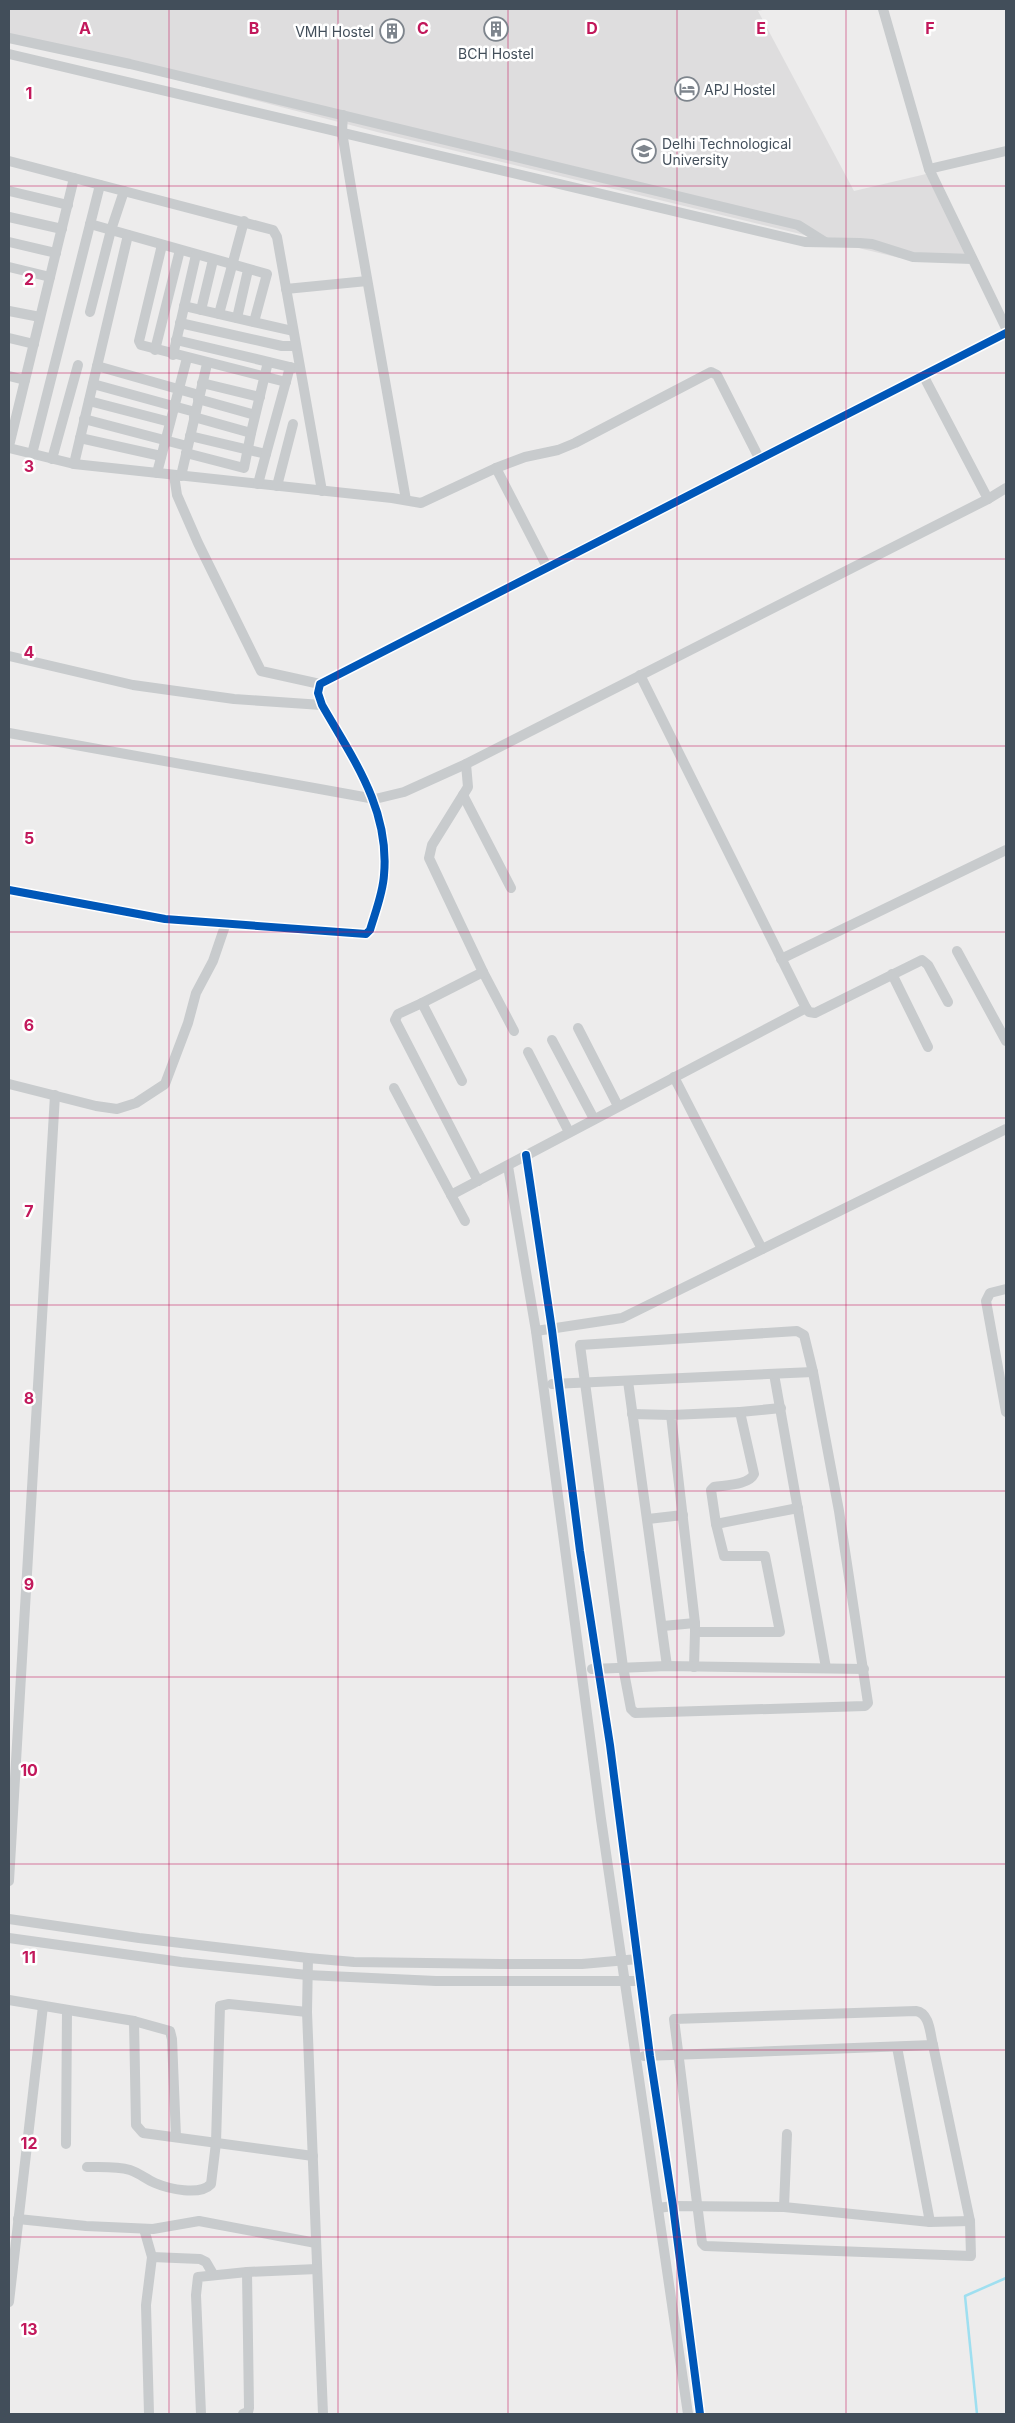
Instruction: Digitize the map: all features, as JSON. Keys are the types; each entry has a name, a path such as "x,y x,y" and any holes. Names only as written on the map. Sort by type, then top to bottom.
{"street":[{"path":"883,9 930,169 1006,328"},
{"path":"9,38 343,115 798,225 826,242"},
{"path":"9,54 804,242 872,244 913,257 972,259"},
{"path":"343,115 342,132 406,500"},
{"path":"930,169 1006,151"},
{"path":"9,161 273,230 277,237 296,346 295,368 322,491"},
{"path":"74,178 25,380 13,413 9,447 74,464 421,503 525,456 558,450 575,443 711,372 718,375 759,458"},
{"path":"32,454 100,185"},
{"path":"9,191 68,205"},
{"path":"90,312 110,230 124,191"},
{"path":"9,217 62,229"},
{"path":"219,314 244,221"},
{"path":"90,224 248,270 268,274 282,268"},
{"path":"74,464 128,235"},
{"path":"9,242 56,253"},
{"path":"162,245 139,341 142,346 207,364 286,382"},
{"path":"155,350 180,250"},
{"path":"172,355 196,255"},
{"path":"201,310 213,260"},
{"path":"9,267 50,276"},
{"path":"237,318 248,270"},
{"path":"254,322 268,274"},
{"path":"286,289 367,281"},
{"path":"184,306 293,331"},
{"path":"9,311 40,317"},
{"path":"180,323 282,346 296,346"},
{"path":"207,364 188,445 177,475 177,494 198,543 261,671 320,684 547,566 1006,333"},
{"path":"9,338 34,344"},
{"path":"176,340 295,368"},
{"path":"157,473 187,358"},
{"path":"239,482 244,468 268,362"},
{"path":"52,459 78,365"},
{"path":"97,366 179,388 199,397 255,415"},
{"path":"258,484 286,382 295,368"},
{"path":"923,375 988,499"},
{"path":"9,376 25,380"},
{"path":"202,383 260,397"},
{"path":"93,384 174,407 251,433"},
{"path":"89,400 170,422"},
{"path":"84,419 188,445 266,454"},
{"path":"277,486 293,424"},
{"path":"80,438 161,456"},
{"path":"188,445 244,468"},
{"path":"496,468 547,566"},
{"path":"9,733 375,800 467,772 640,675 988,499 1006,488"},
{"path":"9,656 133,685 234,699 322,705"},
{"path":"640,675 809,1012 815,1013 918,961 925,961 948,1002"},
{"path":"9,890 165,919 369,933 384,876 381,822 375,800 322,705 318,693 320,684"},
{"path":"467,772 463,795 432,845 429,858 483,972 514,1031"},
{"path":"463,795 511,888"},
{"path":"782,959 1006,850"},
{"path":"9,1084 96,1106 117,1108 136,1104 165,1084 188,1023 194,1000 213,961 226,923"},
{"path":"957,951 1006,1041"},
{"path":"478,1181 395,1020 398,1014 483,972"},
{"path":"892,974 928,1047"},
{"path":"422,1003 462,1082"},
{"path":"451,1195 806,1008"},
{"path":"578,1028 618,1106"},
{"path":"552,1040 594,1119"},
{"path":"528,1052 569,1132"},
{"path":"674,1077 762,1249"},
{"path":"394,1088 465,1221"},
{"path":"9,1881 55,1095"},
{"path":"536,1332 622,1318 1006,1129"},
{"path":"526,1155 610,1745 650,2056 674,2206 700,2414"},
{"path":"508,1166 536,1332 601,1819 688,2414"},
{"path":"1006,1289 990,1293 986,1301 1006,1412"},
{"path":"797,1331 804,1335 814,1372 869,1700 865,1706 635,1713 631,1709 623,1667 579,1347 582,1344 797,1331"},
{"path":"542,1383 583,1383 814,1372"},
{"path":"774,1374 826,1668"},
{"path":"628,1381 667,1666"},
{"path":"632,1414 671,1415 781,1408"},
{"path":"663,1626 780,1632 765,1556 724,1556 716,1524 711,1490 714,1487 743,1482 752,1478 754,1474 740,1412"},
{"path":"671,1415 695,1627 694,1667"},
{"path":"716,1524 798,1508"},
{"path":"648,1519 683,1515"},
{"path":"582,1668 667,1666 864,1669"},
{"path":"9,1919 63,1928 308,1958 370,1962 500,1964 638,1959"},
{"path":"9,1938 181,1962 307,1976 436,1981 640,1981"},
{"path":"308,1958 307,2012 323,2414"},
{"path":"9,2000 134,2021 165,2029 172,2035 176,2137"},
{"path":"87,2167 129,2170 161,2186 203,2190 211,2184 216,2143 220,2006 229,2004 307,2012"},
{"path":"9,2302 43,2006"},
{"path":"66,2144 67,2010"},
{"path":"919,2011 927,2017 970,2221 972,2254 969,2257 709,2248 702,2243 696,2207 678,2055 674,2022 677,2018 919,2011"},
{"path":"134,2021 136,2125 146,2135 176,2137 313,2156"},
{"path":"637,2057 933,2045"},
{"path":"897,2047 930,2222"},
{"path":"784,2207 786,2134"},
{"path":"658,2208 674,2206 784,2207 930,2222 970,2221"},
{"path":"18,2219 86,2226 144,2228 166,2228 189,2221 199,2221 316,2243"},
{"path":"144,2228 152,2257 146,2305 150,2414"},
{"path":"152,2257 200,2259 206,2262 213,2274"},
{"path":"201,2414 197,2284 200,2276 317,2269"},
{"path":"243,2414 248,2412 249,2408 247,2272"}],"shaded area":[{"name":"Delhi Technological University","path":"9,9 767,9 758,11 854,191 926,174 972,259 900,258 381,133 9,36"}],"waterway":[{"path":"977,2414 965,2296 1006,2278"}],"cycle path":[{"path":"9,890 165,919 366,934 370,930 384,875 384,851 381,828 375,806 357,765 322,705 318,693 320,684 1006,333"},
{"path":"526,1155 552,1330 580,1551 610,1745 650,2056 673,2206 700,2414"}],"place":[{"name":"BCH Hostel","path":"496,29"},
{"name":"VMH Hostel","path":"392,31"},
{"name":"APJ Hostel","path":"687,89"},
{"name":"Delhi Technological University","path":"644,151"}]}
